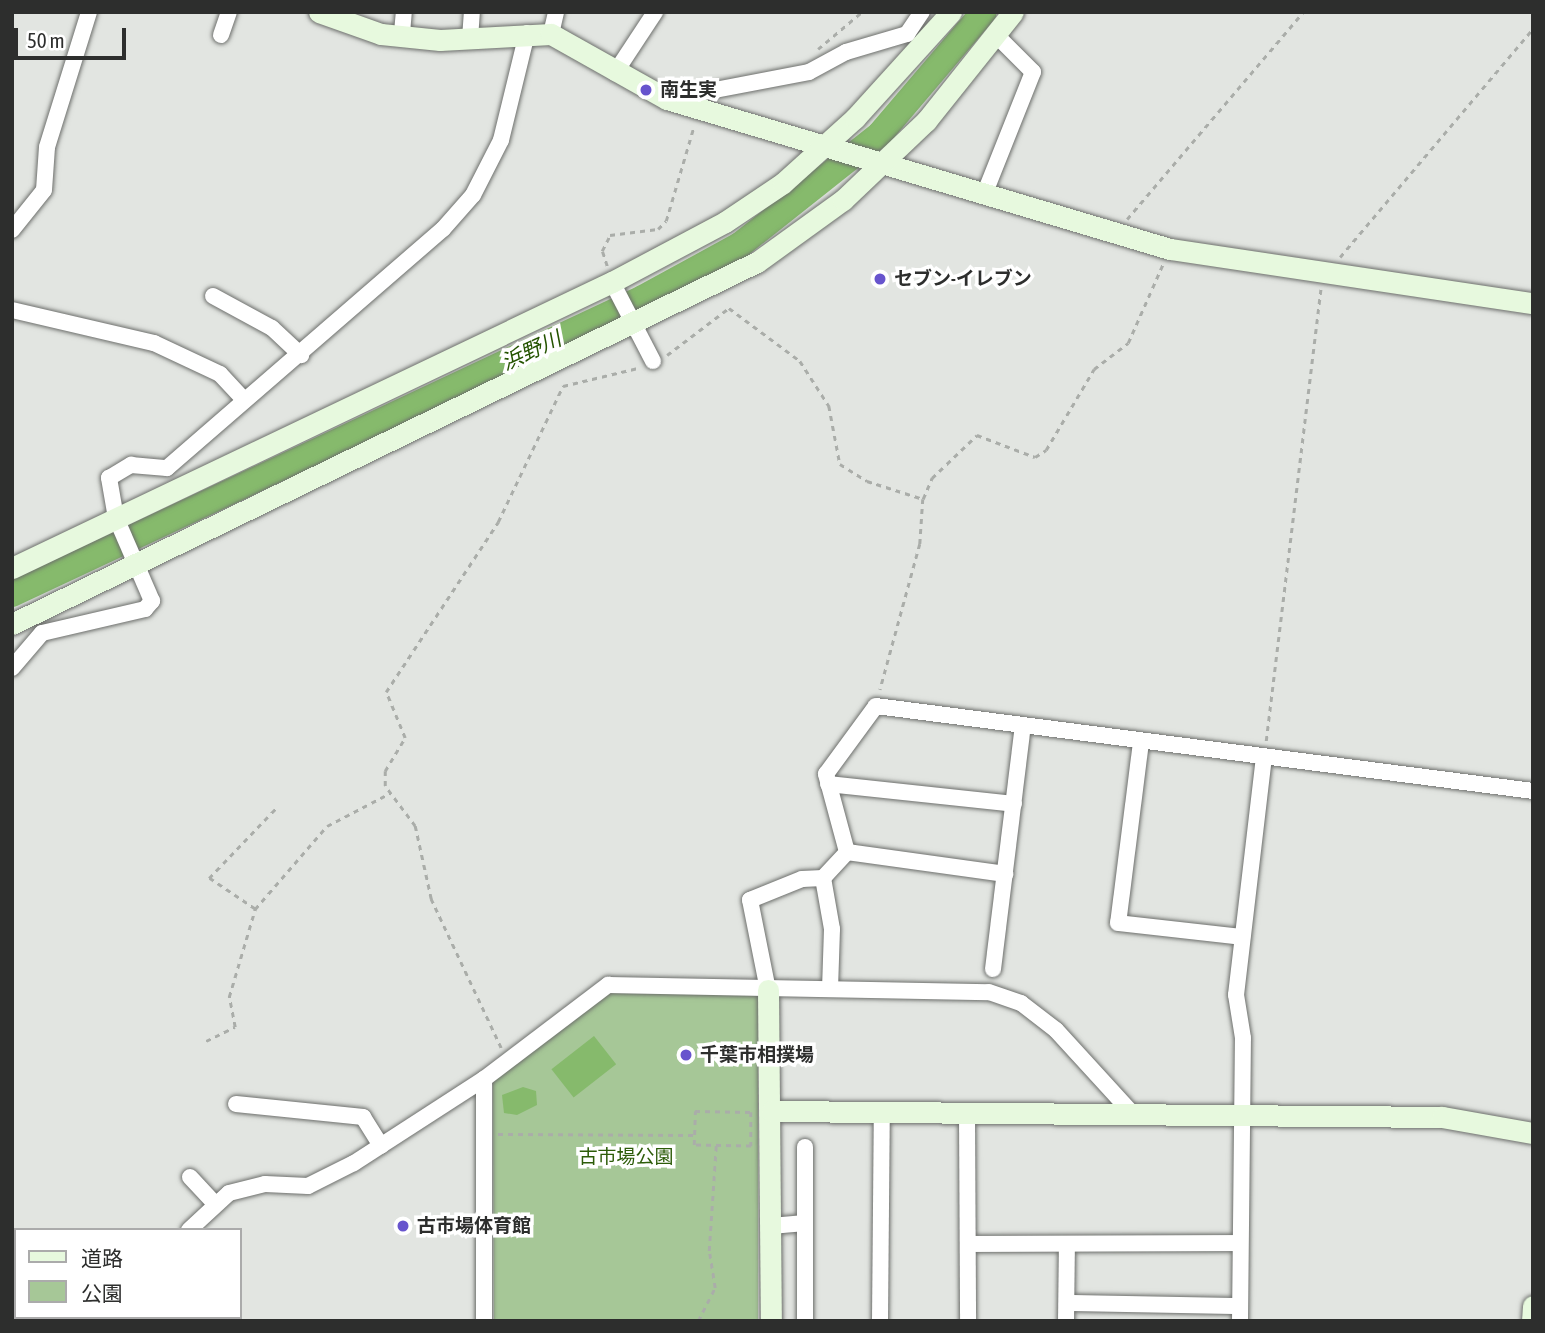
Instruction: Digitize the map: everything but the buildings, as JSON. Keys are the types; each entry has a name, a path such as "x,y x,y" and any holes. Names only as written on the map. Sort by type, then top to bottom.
{"street":[{"path":"12,230 44,190 47,147 66,102 89,12"},
{"path":"221,35 229,12"},
{"path":"320,12 381,34 403,23 470,39 527,33 551,34 615,74 667,99 824,147 885,161 986,190 1170,249 1533,303"},
{"path":"470,39 472,12"},
{"path":"551,34 555,12"},
{"path":"615,74 655,12"},
{"path":"916,40 922,12"},
{"path":"12,568 612,282 725,222 824,147 916,40 951,12"},
{"path":"12,624 636,326 757,262 885,161 1013,12"},
{"path":"12,668 42,633 145,609 150,586 116,518 106,489 116,471 167,468 243,399 301,355 404,267 473,195 501,140 527,33"},
{"path":"986,190 1033,72 996,35"},
{"path":"667,99 752,87 916,40"},
{"path":"612,282 653,361"},
{"path":"213,296 272,328 301,355"},
{"path":"12,310 154,343 220,374 243,399"},
{"path":"847,852 826,774 876,706 1533,792"},
{"path":"993,969 1023,726"},
{"path":"1141,742 1118,923 1242,937"},
{"path":"1067,1303 1240,1314 1242,937 1264,758"},
{"path":"828,784 1014,804"},
{"path":"847,852 1005,874"},
{"path":"771,1321 772,1111 768,990 750,900 802,879 823,878 847,852"},
{"path":"823,878 832,929 830,989"},
{"path":"191,1228 213,1202 247,1187 308,1186 381,1146 484,1079 608,985 768,990 958,988 1021,1003 1056,1030 1130,1111"},
{"path":"484,1079 484,1321"},
{"path":"236,1104 363,1117 381,1146"},
{"path":"772,1111 967,1114 1130,1111 1442,1117 1533,1133"},
{"path":"880,1321 882,1111"},
{"path":"967,1114 970,1244 968,1321"},
{"path":"805,1147 805,1321"},
{"path":"190,1177 213,1202"},
{"path":"771,1226 805,1223"},
{"path":"970,1244 1239,1244"},
{"path":"1066,1321 1067,1244"},
{"path":"1532,1321 1533,1306"}],"path":[{"path":"826,64 816,46 862,12"},
{"path":"1115,232 1303,12"},
{"path":"1264,758 1319,292 1328,271 1533,29"},
{"path":"612,282 604,243 619,231 648,231 666,221 698,109"},
{"path":"876,706 920,544 923,499 932,478 977,435 1035,457 1046,450 1094,369 1128,343 1170,249"},
{"path":"507,1060 431,899 415,826 390,793 386,771 405,738 386,692 415,656 434,610 498,522 563,386 624,376 653,361 729,308 800,361 829,406 840,464 867,481 923,499"},
{"path":"206,1041 235,1027 229,998 255,909 327,826 390,793"},
{"path":"255,909 209,878 277,807"},
{"path":"695,1111 751,1112 751,1146 694,1145 694,1135 695,1111"},
{"path":"484,1134 694,1135"},
{"path":"699,1319 715,1288 709,1251 716,1145"},
{"path":"674,1321 710,1321"}],"green space":[{"name":"古市場公園","path":"609,993 758,994 758,1321 494,1321 493,1081"}],"shaded area":[{"path":"594,1036 616,1064 574,1098 551,1069"},
{"path":"523,1087 536,1091 537,1105 517,1115 504,1113 502,1095"}],"waterway":[{"name":"浜野川","path":"12,594 643,298 740,245 880,134 984,12"}],"place":[{"name":"南生実","path":"646,90"},
{"name":"セブン-イレブン","path":"880,279"},
{"name":"千葉市相撲場","path":"686,1055"},
{"name":"古市場体育館","path":"403,1226"}]}
